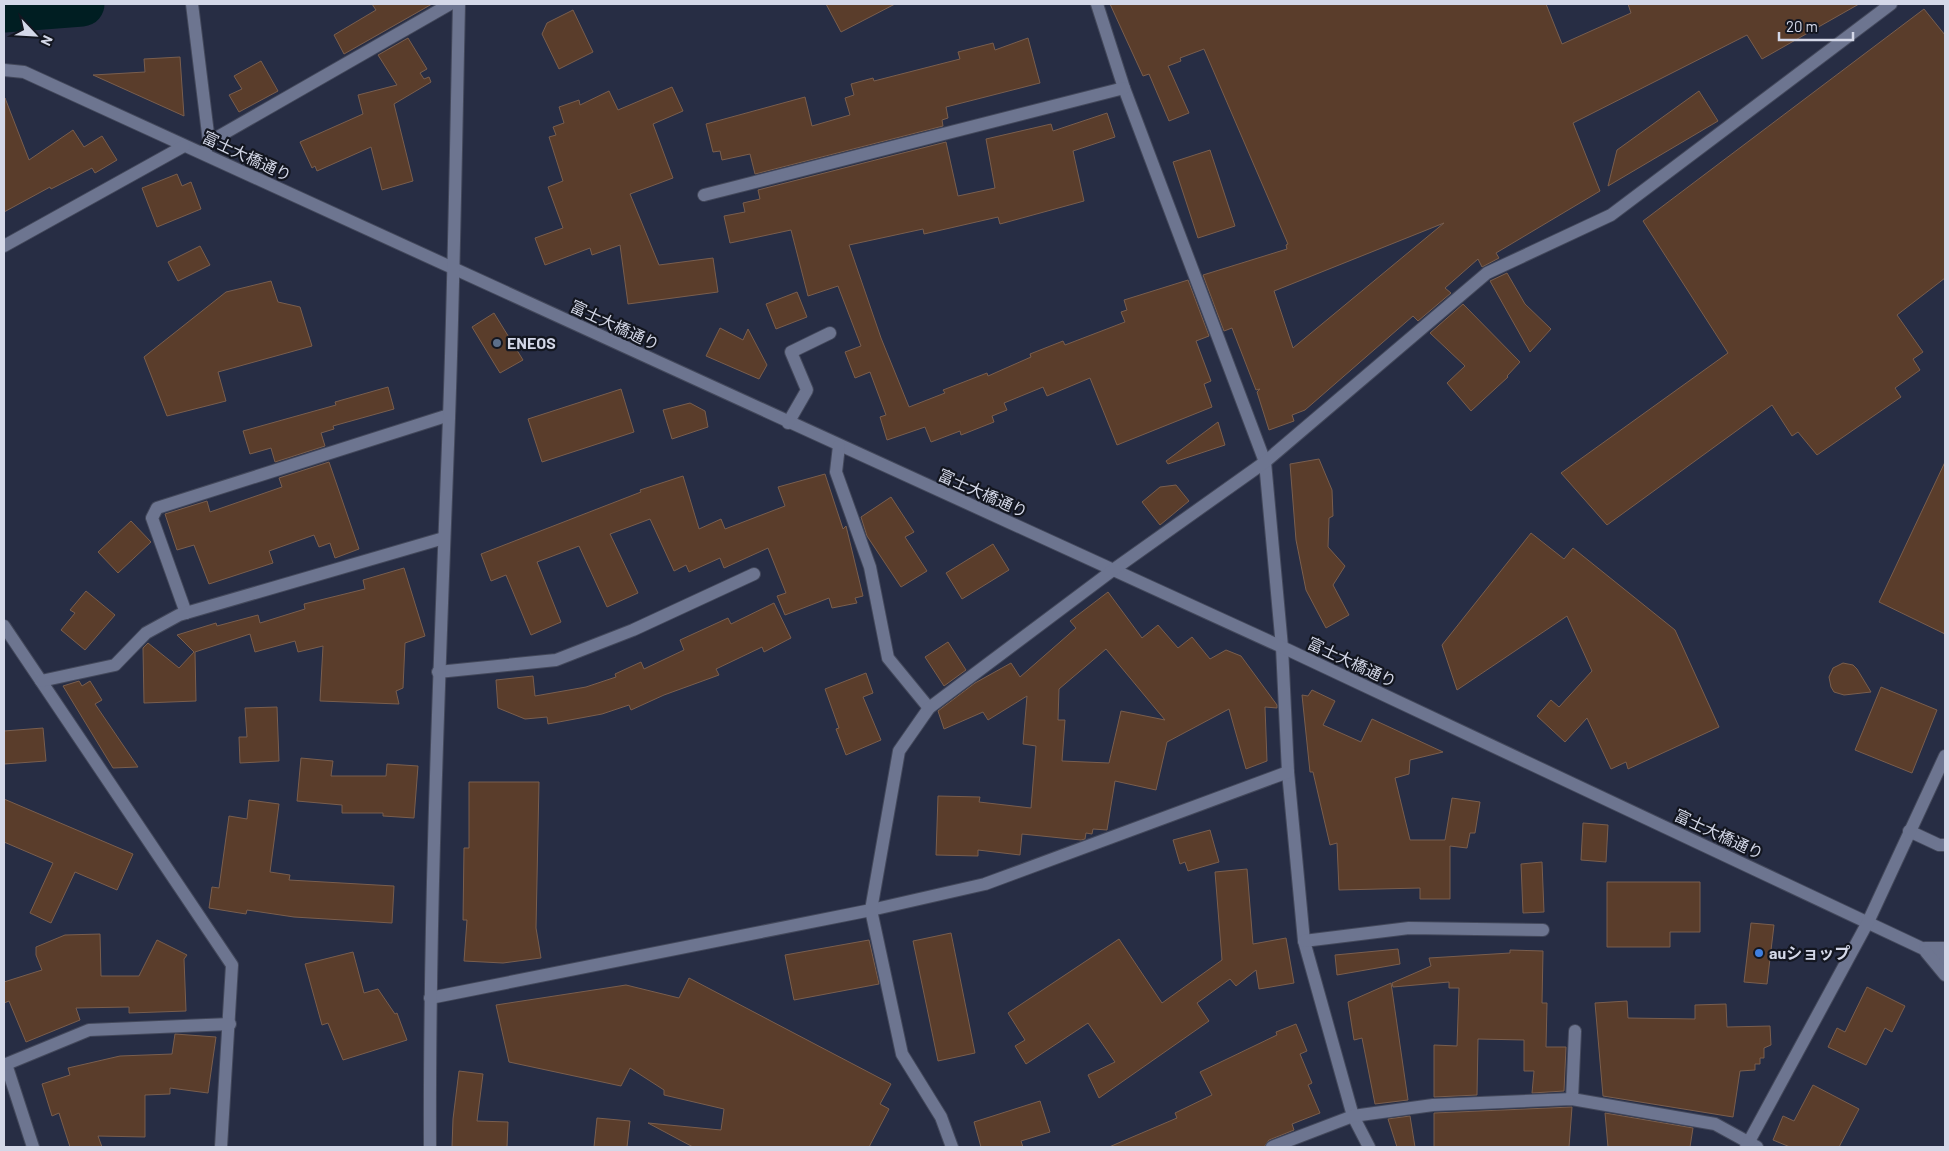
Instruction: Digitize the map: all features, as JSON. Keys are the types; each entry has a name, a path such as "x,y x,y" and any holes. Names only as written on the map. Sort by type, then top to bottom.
{"street":[{"path":"209,142 450,4"},
{"path":"430,1147 430,998 438,672 449,416 459,4"},
{"path":"1097,4 1124,88 1265,462 1282,647 1288,772 1304,941 1353,1116 1369,1147"},
{"path":"952,1147 941,1117 902,1054 871,910 900,751 929,708 1113,570 1265,462 1487,273 1611,215 1891,4"},
{"path":"193,7 209,142 204,155"},
{"name":"富士大橋通り","path":"4,70 24,72 1282,647 1945,959"},
{"path":"704,195 1124,88"},
{"path":"4,246 184,146"},
{"path":"788,422 807,390 791,352 830,333"},
{"path":"186,613 152,518 157,508 449,416"},
{"path":"839,446 836,472 870,567 888,658 929,708"},
{"path":"41,681 115,665 146,633 186,613 444,538"},
{"path":"438,672 556,660 633,630 754,574"},
{"path":"4,626 232,965 230,1024 221,1147"},
{"path":"1272,1147 1353,1116 1433,1105 1572,1099 1715,1124 1750,1145 1868,922 1945,756"},
{"path":"430,998 871,910 985,884 1288,772"},
{"path":"1909,831 1939,845 1945,845"},
{"path":"1304,941 1409,928 1543,930"},
{"path":"1922,949 1945,948"},
{"path":"1922,949 1945,975"},
{"path":"33,1147 5,1064 89,1030 230,1024"},
{"path":"1572,1099 1575,1030"}],"building":[{"path":"372,4 432,4 344,54 334,35 376,10"},
{"path":"826,4 895,4 841,32"},
{"path":"1110,4 1546,4 1562,44 1631,13 1628,4 1859,4 1762,59 1747,35 1573,123 1600,191 1496,253 1499,258 1482,267 1478,259 1445,288 1451,293 1418,321 1413,316 1305,410 1292,415 1294,421 1269,430 1257,392 1260,389 1256,390 1232,328 1224,331 1203,275 1287,249 1286,245 1288,244 1204,49 1180,58 1181,61 1168,66 1189,113 1169,121 1149,74 1143,76","holes":["1444,223 1293,348 1274,291"]},
{"path":"1924,9 1945,35 1945,278 1897,315 1923,352 1913,359 1920,370 1895,388 1901,397 1817,455 1798,432 1792,436 1772,405 1607,525 1561,473 1728,353 1643,221"},
{"path":"573,10 593,52 559,69 542,34 547,23"},
{"path":"408,38 427,69 420,73 424,79 429,77 431,82 394,104 413,181 382,190 371,147 317,171 315,166 312,168 300,142 363,114 358,95 397,85 378,55"},
{"path":"1028,38 1040,83 946,107 948,118 942,120 943,126 755,174 750,154 722,160 720,151 713,152 706,124 805,97 812,126 850,115 845,98 854,95 851,84 873,78 874,81 960,59 958,52 993,43 995,50"},
{"path":"180,57 184,116 93,75 145,72 144,59"},
{"path":"261,61 278,91 239,112 229,95 242,89 234,76"},
{"path":"672,87 683,111 653,124 673,178 630,194 659,265 713,258 718,292 628,304 620,245 592,255 590,248 545,265 535,238 563,228 548,187 563,181 549,137 556,135 553,127 564,123 559,107 579,100 580,105 609,91 618,110"},
{"path":"1699,91 1718,121 1608,186 1617,150"},
{"path":"5,98 29,160 73,130 84,147 102,136 117,160 95,173 92,168 51,189 50,187 4,212"},
{"path":"1107,113 1115,137 1073,151 1084,201 1000,224 998,217 924,234 923,229 849,245 881,338 909,407 945,393 943,390 987,373 988,376 1031,357 1030,354 1063,341 1065,345 1125,322 1121,312 1127,310 1124,300 1188,280 1209,336 1196,341 1211,381 1204,384 1212,407 1117,445 1090,378 1047,396 1043,387 1004,403 1007,410 992,416 994,422 961,435 960,431 931,442 925,427 887,440 880,417 886,415 870,372 855,378 845,352 861,346 838,286 808,296 791,230 730,243 724,216 745,212 743,203 760,199 758,190 946,142 958,196 995,188 986,139 1051,124 1053,131"},
{"path":"1210,150 1235,226 1198,238 1173,162"},
{"path":"177,174 182,186 191,182 201,209 157,227 142,188"},
{"path":"200,246 210,265 178,281 168,262"},
{"path":"1507,273 1525,304 1551,329 1530,352 1490,281"},
{"path":"271,281 278,302 300,307 312,346 218,372 226,401 167,416 144,357 226,292"},
{"path":"797,292 807,317 776,329 766,304"},
{"path":"1463,304 1520,362 1508,377 1471,411 1447,383 1465,366 1430,333"},
{"name":"ENEOS","path":"494,313 523,360 500,373 472,327"},
{"path":"720,328 743,340 748,329 767,365 759,379 706,356"},
{"path":"388,387 394,409 333,426 334,429 321,433 325,446 275,462 271,448 250,454 243,431 336,405 335,402"},
{"path":"621,389 634,432 542,462 528,419"},
{"path":"690,403 705,411 708,427 672,439 663,410"},
{"path":"1218,422 1225,445 1168,464 1166,461"},
{"path":"1319,459 1332,490 1333,516 1329,518 1328,547 1345,566 1333,585 1349,615 1326,628 1306,590 1296,540 1290,464"},
{"path":"329,462 359,549 335,558 330,543 319,547 314,535 269,551 273,563 209,584 194,545 177,550 165,514 207,501 210,512 282,487 279,478"},
{"path":"1945,462 1945,634 1879,602"},
{"path":"825,474 843,529 846,526 863,596 855,598 857,603 832,608 829,598 785,615 777,596 786,593 768,548 724,568 720,558 689,572 686,565 674,571 650,519 610,534 638,593 607,607 579,546 537,562 561,622 531,635 506,575 491,581 481,554 641,492 640,490 683,476 699,529 721,519 725,529 785,506 778,487"},
{"path":"1176,485 1189,501 1160,525 1142,502 1160,487"},
{"path":"891,497 914,532 905,537 927,571 901,587 867,536 861,517"},
{"path":"131,521 151,542 118,573 98,552"},
{"path":"1531,533 1564,559 1573,548 1675,630 1719,727 1628,769 1626,762 1611,769 1587,718 1565,742 1537,716 1551,700 1559,707 1592,671 1567,616 1457,690 1442,645"},
{"path":"993,544 1009,570 962,599 946,573"},
{"path":"404,568 425,636 405,643 403,688 396,691 399,704 320,701 323,646 298,652 295,641 255,652 250,634 195,652 196,701 144,703 143,648 148,643 179,668 194,652 177,635 216,623 217,626 258,615 260,623 305,609 304,604 365,589 363,580"},
{"path":"86,591 115,615 85,650 61,630 75,613 70,610"},
{"path":"1108,592 1142,638 1158,625 1178,648 1192,637 1210,659 1226,650 1241,656 1277,705 1277,708 1265,707 1267,761 1246,769 1229,709 1167,742 1156,790 1115,781 1107,830 1093,829 1092,834 1086,833 1085,839 1081,840 1022,834 1020,855 978,850 978,856 936,855 938,796 980,797 979,802 1031,808 1036,746 1023,744 1027,696 988,720 983,712 944,729 938,711 975,683 1011,663 1020,677 1076,628 1070,621","holes":["1106,649 1165,720 1121,711 1109,763 1062,761 1065,720 1058,720 1059,689"]},
{"path":"774,603 791,638 764,652 762,647 716,669 719,675 664,695 631,710 629,705 602,714 548,724 547,717 525,719 498,708 496,680 533,676 535,696 586,687 616,677 615,674 641,662 644,669 684,650 680,640 728,618 731,624"},
{"path":"948,642 966,670 944,686 925,657"},
{"path":"1843,663 1853,665 1857,669 1871,692 1844,695 1834,692 1829,677 1833,668"},
{"path":"866,673 873,693 863,697 881,740 846,755 836,729 839,728 825,689"},
{"path":"79,681 82,686 90,681 102,700 95,704 138,767 113,768 63,686"},
{"path":"1881,687 1937,710 1912,773 1855,750"},
{"path":"1312,690 1335,701 1323,725 1361,742 1372,719 1443,752 1410,760 1409,774 1395,778 1410,840 1445,840 1452,798 1480,802 1475,833 1470,833 1467,848 1450,846 1450,899 1420,899 1420,888 1339,890 1337,843 1330,845 1313,772 1310,772 1302,695 1308,696"},
{"path":"277,707 279,761 240,763 239,737 247,737 245,708"},
{"path":"43,728 46,761 4,764 4,731"},
{"path":"301,758 333,761 331,776 386,776 387,764 418,766 414,818 383,816 383,813 342,813 342,805 297,801"},
{"path":"469,782 539,782 536,928 541,958 503,963 464,961 467,920 463,920 464,848 469,848"},
{"path":"4,799 133,854 117,890 75,872 51,923 30,913 53,863 4,842"},
{"path":"249,800 279,804 270,872 290,875 289,880 394,886 392,923 294,917 247,910 246,914 209,908 212,887 219,888 229,816 247,819"},
{"path":"1583,823 1608,825 1606,862 1581,860"},
{"path":"1210,830 1219,862 1188,871 1185,862 1180,864 1173,840"},
{"path":"1542,862 1544,912 1523,913 1521,864"},
{"path":"1247,869 1253,944 1286,938 1294,983 1259,989 1256,970 1236,986 1230,979 1197,1003 1209,1021 1099,1098 1088,1075 1115,1062 1088,1023 1026,1064 1015,1046 1025,1040 1008,1013 1119,939 1162,1003 1222,960 1215,872"},
{"path":"1607,882 1700,882 1700,932 1670,932 1670,947 1607,947"},
{"path":"1751,923 1774,925 1767,984 1744,982"},
{"path":"951,933 975,1053 938,1061 913,941"},
{"path":"100,934 101,976 139,976 157,940 187,955 184,959 186,1011 129,1013 129,1007 76,1008 80,1020 26,1042 9,1001 4,1003 4,982 42,970 36,955 36,947 65,935"},
{"path":"869,940 879,984 794,1000 785,955"},
{"path":"1398,949 1400,964 1337,975 1335,955"},
{"path":"1510,950 1543,951 1542,1003 1547,1003 1546,1047 1566,1047 1564,1091 1532,1093 1534,1071 1524,1071 1524,1040 1478,1039 1477,1095 1434,1097 1434,1045 1457,1046 1459,988 1449,988 1449,982 1393,987 1392,983 1431,966 1429,958 1510,953"},
{"path":"353,952 364,993 378,989 395,1014 397,1013 407,1040 343,1060 328,1023 322,1025 305,964"},
{"path":"689,978 891,1084 880,1104 889,1109 869,1147 693,1147 648,1123 721,1130 724,1109 664,1095 664,1090 630,1068 621,1086 509,1062 496,1005 626,985 679,998"},
{"path":"1391,983 1408,1100 1375,1104 1362,1038 1354,1040 1348,1002"},
{"path":"1867,987 1905,1006 1892,1032 1885,1028 1866,1065 1828,1047 1837,1028 1845,1032"},
{"path":"1627,1001 1628,1018 1695,1019 1695,1005 1726,1004 1727,1027 1770,1026 1771,1045 1764,1048 1764,1058 1760,1058 1760,1064 1755,1064 1755,1070 1740,1071 1733,1117 1603,1096 1595,1003"},
{"path":"1296,1024 1307,1051 1300,1054 1312,1083 1308,1085 1320,1113 1292,1124 1294,1130 1269,1140 1264,1147 1109,1147 1177,1118 1175,1113 1212,1095 1200,1072 1277,1035 1276,1032"},
{"path":"175,1034 216,1037 208,1093 170,1088 170,1094 145,1095 145,1137 98,1136 102,1147 70,1147 59,1113 52,1116 42,1084 70,1075 68,1068 120,1056 172,1054"},
{"path":"459,1071 483,1074 477,1121 508,1122 507,1147 452,1147 453,1119"},
{"path":"1813,1085 1859,1109 1839,1147 1790,1147 1773,1140 1783,1116 1794,1121"},
{"path":"1040,1101 1050,1132 1021,1141 1023,1147 981,1147 974,1122"},
{"path":"1572,1107 1569,1147 1434,1147 1434,1113"},
{"path":"1605,1113 1693,1128 1690,1147 1608,1147"},
{"path":"1410,1116 1415,1147 1397,1147 1388,1119"},
{"path":"597,1118 630,1121 627,1147 594,1147"}],"waterway":[{"path":"4,10 82,4"}],"place":[{"name":"ENEOS","path":"497,343"},
{"name":"auショップ","path":"1759,953"}]}
